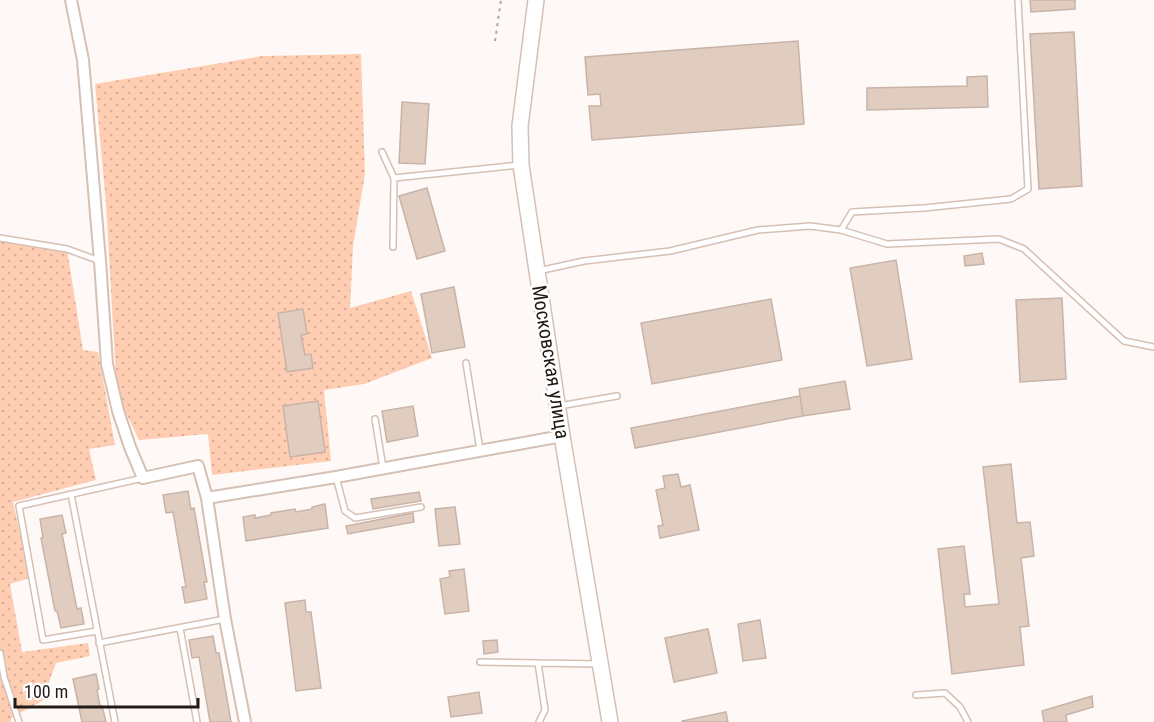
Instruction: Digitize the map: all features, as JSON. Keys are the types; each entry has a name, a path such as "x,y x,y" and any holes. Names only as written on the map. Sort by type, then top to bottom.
{"main road":[{"name":"Московская улица","path":"536,0 520,126 521,165 562,436 610,722"}],"street":[{"path":"71,0 83,60 107,364 118,411 143,478 198,466 207,498 225,619 245,722"},
{"path":"207,498 562,436"}],"lane":[{"path":"841,230 852,212 1011,199 1028,189 1018,0"},
{"path":"382,152 394,178 393,247"},
{"path":"394,178 521,165"},
{"path":"537,271 584,261 670,251 758,230 810,226 841,230 887,244 999,238 1024,249 1124,341 1154,347"},
{"path":"0,238 67,249 100,261"},
{"path":"466,363 480,450"},
{"path":"558,406 617,396"},
{"path":"375,419 383,468"},
{"path":"336,477 345,512 355,518 421,507"},
{"path":"97,631 43,640 19,506 143,478"},
{"path":"71,494 115,722"},
{"path":"99,643 225,619"},
{"path":"180,628 197,722"},
{"path":"0,653 4,677 19,722"},
{"path":"480,662 600,664"},
{"path":"538,663 545,710 539,722"},
{"path":"916,695 945,693 960,707 968,722"}],"path":[{"path":"495,41 501,0"}],"shaded area":[{"path":"361,54 365,174 353,246 350,308 411,291 432,358 364,384 324,390 331,461 212,475 208,434 139,440 117,394 106,204 95,84 263,56"},
{"path":"0,238 67,249 83,350 98,352 115,445 89,449 96,480 13,502 30,578 10,584 22,652 88,643 90,656 56,663 42,701 11,718 11,722 0,722"}],"building":[{"path":"1030,0 1075,0 1075,9 1031,12"},
{"path":"1074,32 1082,186 1039,189 1030,34"},
{"path":"798,41 804,124 592,140 589,106 601,106 600,94 588,95 585,57"},
{"path":"987,76 988,107 867,110 867,88 967,86 967,77"},
{"path":"402,102 429,104 425,164 399,163"},
{"path":"427,188 445,251 417,259 399,196"},
{"path":"982,253 984,264 965,266 964,256"},
{"path":"896,260 912,359 867,366 850,268"},
{"path":"454,287 465,347 432,353 421,294"},
{"path":"1062,298 1066,379 1020,382 1016,300"},
{"path":"771,299 782,360 652,384 641,323"},
{"path":"303,309 307,334 301,335 305,355 311,354 313,368 287,372 278,313"},
{"path":"845,381 850,409 803,416 799,389"},
{"path":"800,396 803,416 635,448 631,428"},
{"path":"318,401 325,452 290,457 283,406"},
{"path":"413,406 418,436 387,442 382,411"},
{"path":"1011,464 1017,523 1030,522 1034,556 1021,558 1029,626 1020,627 1024,665 952,674 938,549 964,546 970,594 964,594 965,607 999,604 983,467"},
{"path":"678,474 681,487 690,485 699,530 660,538 658,526 663,525 656,490 665,488 663,476"},
{"path":"188,491 191,509 194,508 207,582 204,582 207,599 185,603 182,587 186,587 173,512 166,513 163,495"},
{"path":"419,492 421,501 373,509 371,499"},
{"path":"325,504 328,528 246,541 243,517 255,515 255,518 295,509 296,512"},
{"path":"455,507 460,544 439,546 435,509"},
{"path":"413,513 414,522 348,534 346,526"},
{"path":"62,515 66,533 62,534 77,609 81,608 84,624 61,628 57,611 55,611 41,538 43,538 40,519"},
{"path":"464,569 469,611 445,614 440,579 450,577 449,571"},
{"path":"305,600 306,612 311,612 321,688 296,691 285,603"},
{"path":"760,620 766,658 743,661 738,624"},
{"path":"708,629 717,673 674,682 665,638"},
{"path":"213,636 216,653 219,653 231,722 210,722 199,657 192,658 189,640"},
{"path":"497,640 498,652 484,654 483,641"},
{"path":"96,674 100,706 102,706 106,722 82,722 73,679"},
{"path":"479,692 482,713 451,717 448,697"},
{"path":"1092,696 1093,707 1066,715 1067,722 1044,722 1042,711"},
{"path":"726,712 728,722 682,722 682,721"}]}
